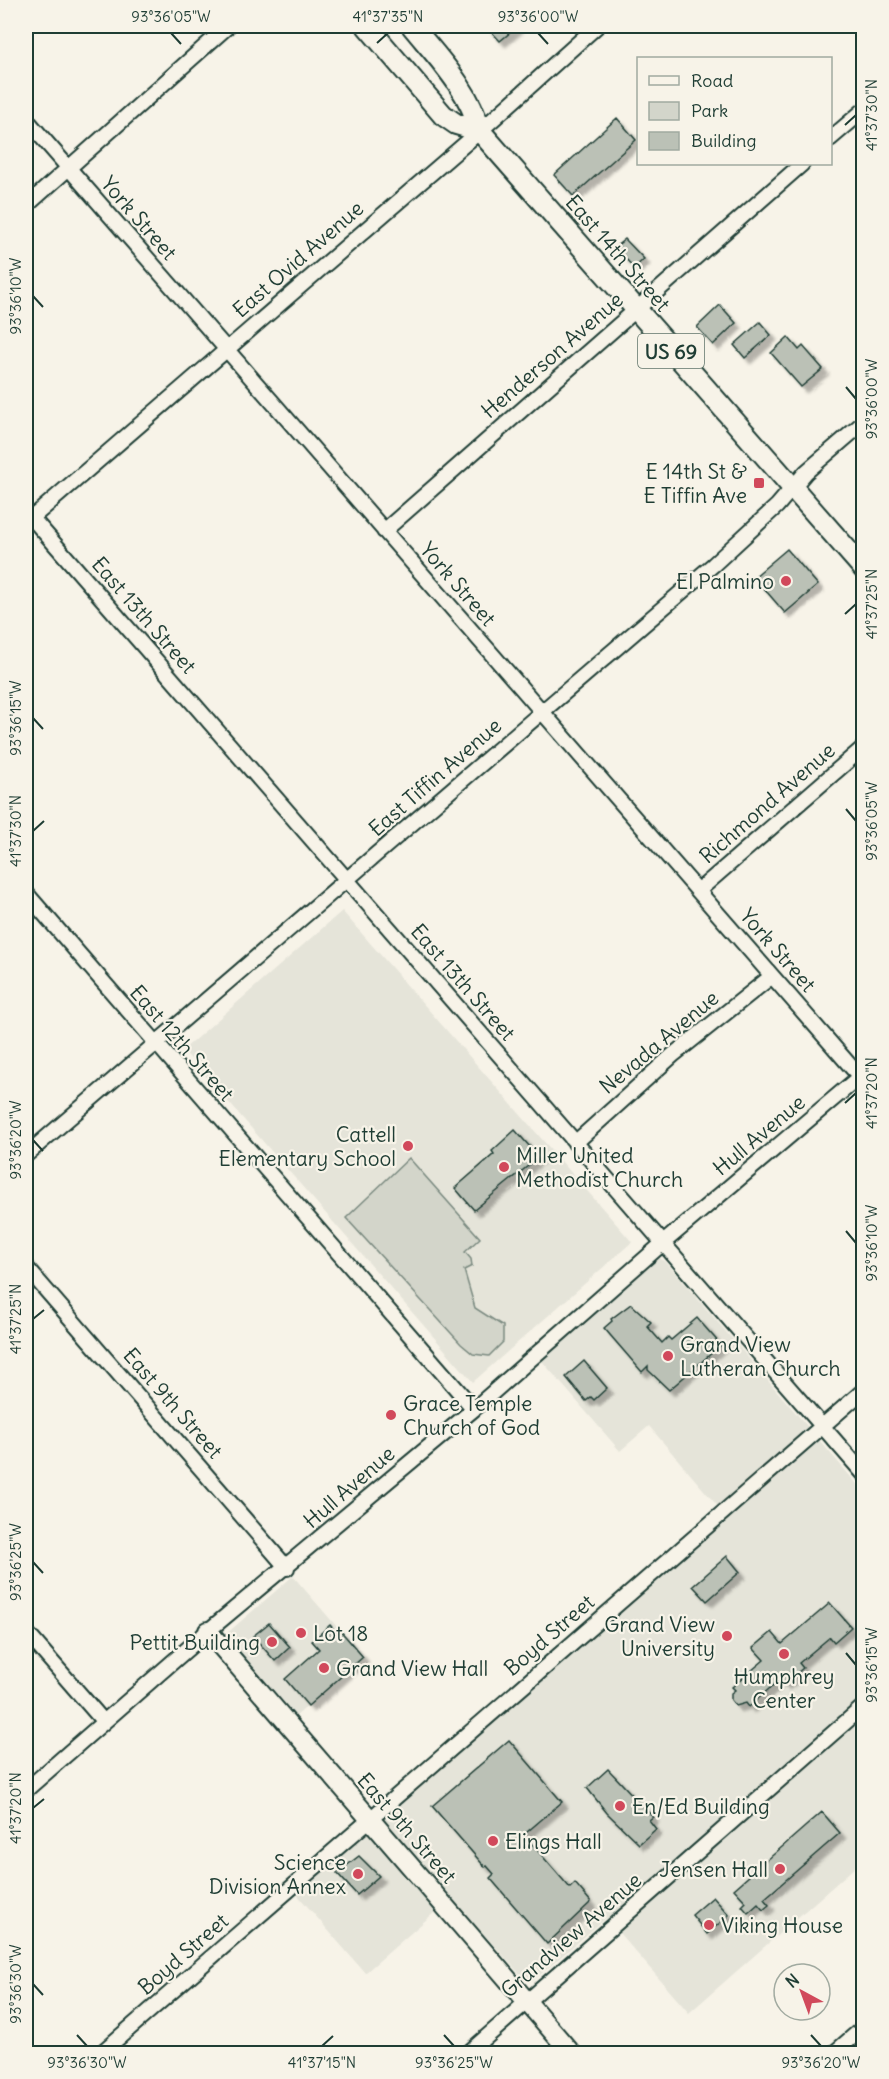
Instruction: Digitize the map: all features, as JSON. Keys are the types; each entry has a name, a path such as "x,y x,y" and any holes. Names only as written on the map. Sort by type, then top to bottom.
{"main road":[{"name":"East 14th Street","path":"367,26 443,115 456,124 480,131"},
{"name":"East 14th Street","path":"412,26 466,93 474,107 480,131 791,489 864,569"}],"street":[{"path":"26,206 228,26"},
{"name":"East Ovid Avenue","path":"29,520 480,131 597,26"},
{"path":"832,138 864,110"},
{"name":"York Street","path":"26,119 772,976 862,1075"},
{"name":"Henderson Avenue","path":"384,531 801,165"},
{"name":"East Tiffin Avenue","path":"26,1155 156,1046 713,565 777,506 806,472 864,422"},
{"name":"East 13th Street","path":"29,520 864,1474"},
{"name":"Richmond Avenue","path":"698,891 864,747"},
{"name":"East 12th Street","path":"26,893 156,1046 474,1409"},
{"name":"Nevada Avenue","path":"575,1143 673,1055 772,976"},
{"name":"Hull Avenue","path":"26,1790 208,1631 287,1568 474,1409 663,1243 862,1075"},
{"name":"East 9th Street","path":"26,1268 287,1568"},
{"name":"Boyd Street","path":"100,2054 864,1390"},
{"name":"East 9th Street","path":"208,1631 572,2054"},
{"path":"26,1632 104,1722"},
{"name":"Grandview Avenue","path":"467,2054 864,1706"},
{"path":"833,2054 864,2027"}],"shaded area":[{"name":"Cattell Elementary School","path":"342,911 632,1242 473,1382 183,1050"},
{"name":"Grand View University","path":"659,1258 666,1262 863,1491 863,1860 689,2013 606,1918 534,1980 526,1981 451,1898 365,1973 295,1892 373,1825 217,1642 293,1576 363,1657 295,1717 382,1817 727,1517 649,1426 620,1451 542,1361"}],"green space":[{"path":"409,1158 480,1238 465,1252 471,1259 472,1266 464,1270 475,1308 503,1326 503,1342 489,1356 473,1354 461,1344 346,1218"}],"building":[{"path":"486,26 516,26 517,27 500,41"},
{"path":"617,118 636,140 573,196 554,175"},
{"path":"625,239 644,259 634,268 615,247"},
{"path":"720,305 736,323 713,345 697,327"},
{"path":"760,322 771,335 745,358 734,345"},
{"path":"788,337 799,350 803,346 823,369 801,387 771,353"},
{"name":"El Palmino","path":"787,549 818,585 785,613 754,577"},
{"name":"Miller United Methodist Church","path":"515,1130 539,1157 474,1210 455,1188 494,1154 492,1151"},
{"name":"Grand View Lutheran Church","path":"631,1304 651,1322 647,1326 662,1343 668,1337 671,1340 697,1318 721,1345 669,1390 648,1370 648,1366 642,1372 604,1328 612,1321 611,1319"},
{"path":"584,1361 607,1388 594,1400 591,1397 586,1401 566,1377"},
{"path":"727,1556 740,1572 707,1601 693,1586"},
{"name":"Humphrey Center","path":"830,1603 851,1627 834,1642 830,1637 799,1663 803,1668 784,1684 780,1679 749,1707 746,1703 736,1706 731,1700 731,1693 735,1690 732,1687 764,1660 753,1648 772,1632 782,1644"},
{"name":"Pettit Building","path":"269,1623 290,1647 275,1661 253,1636"},
{"name":"Grand View Hall","path":"330,1625 337,1633 340,1630 363,1657 308,1706 285,1679 319,1649 312,1641"},
{"name":"Elings Hall","path":"509,1740 562,1802 520,1838 527,1846 531,1843 570,1888 575,1883 591,1902 547,1944 490,1878 494,1874 487,1866 485,1867 432,1806"},
{"name":"En/Ed Building","path":"608,1769 653,1817 649,1820 656,1829 639,1844 607,1813 587,1788"},
{"name":"Jensen Hall","path":"822,1812 840,1833 764,1899 769,1905 763,1910 758,1904 748,1913 742,1906 746,1902 734,1889"},
{"name":"Science Division Annex","path":"359,1856 379,1876 357,1895 337,1873"},
{"name":"Viking House","path":"713,1897 729,1915 707,1934 692,1915"}],"place":[{"name":"E 14th St & E Tiffin Ave","path":"759,483"},
{"name":"El Palmino","path":"786,581"},
{"name":"Cattell Elementary School","path":"408,1146"},
{"name":"Miller United Methodist Church","path":"504,1167"},
{"name":"Grand View Lutheran Church","path":"668,1356"},
{"name":"Grace Temple Church of God","path":"391,1415"},
{"name":"Lot 18","path":"301,1633"},
{"name":"Grand View University","path":"727,1636"},
{"name":"Pettit Building","path":"272,1642"},
{"name":"Humphrey Center","path":"784,1654"},
{"name":"Grand View Hall","path":"324,1668"},
{"name":"En/Ed Building","path":"620,1806"},
{"name":"Elings Hall","path":"493,1841"},
{"name":"Jensen Hall","path":"780,1869"},
{"name":"Science Division Annex","path":"358,1874"},
{"name":"Viking House","path":"709,1925"}]}
